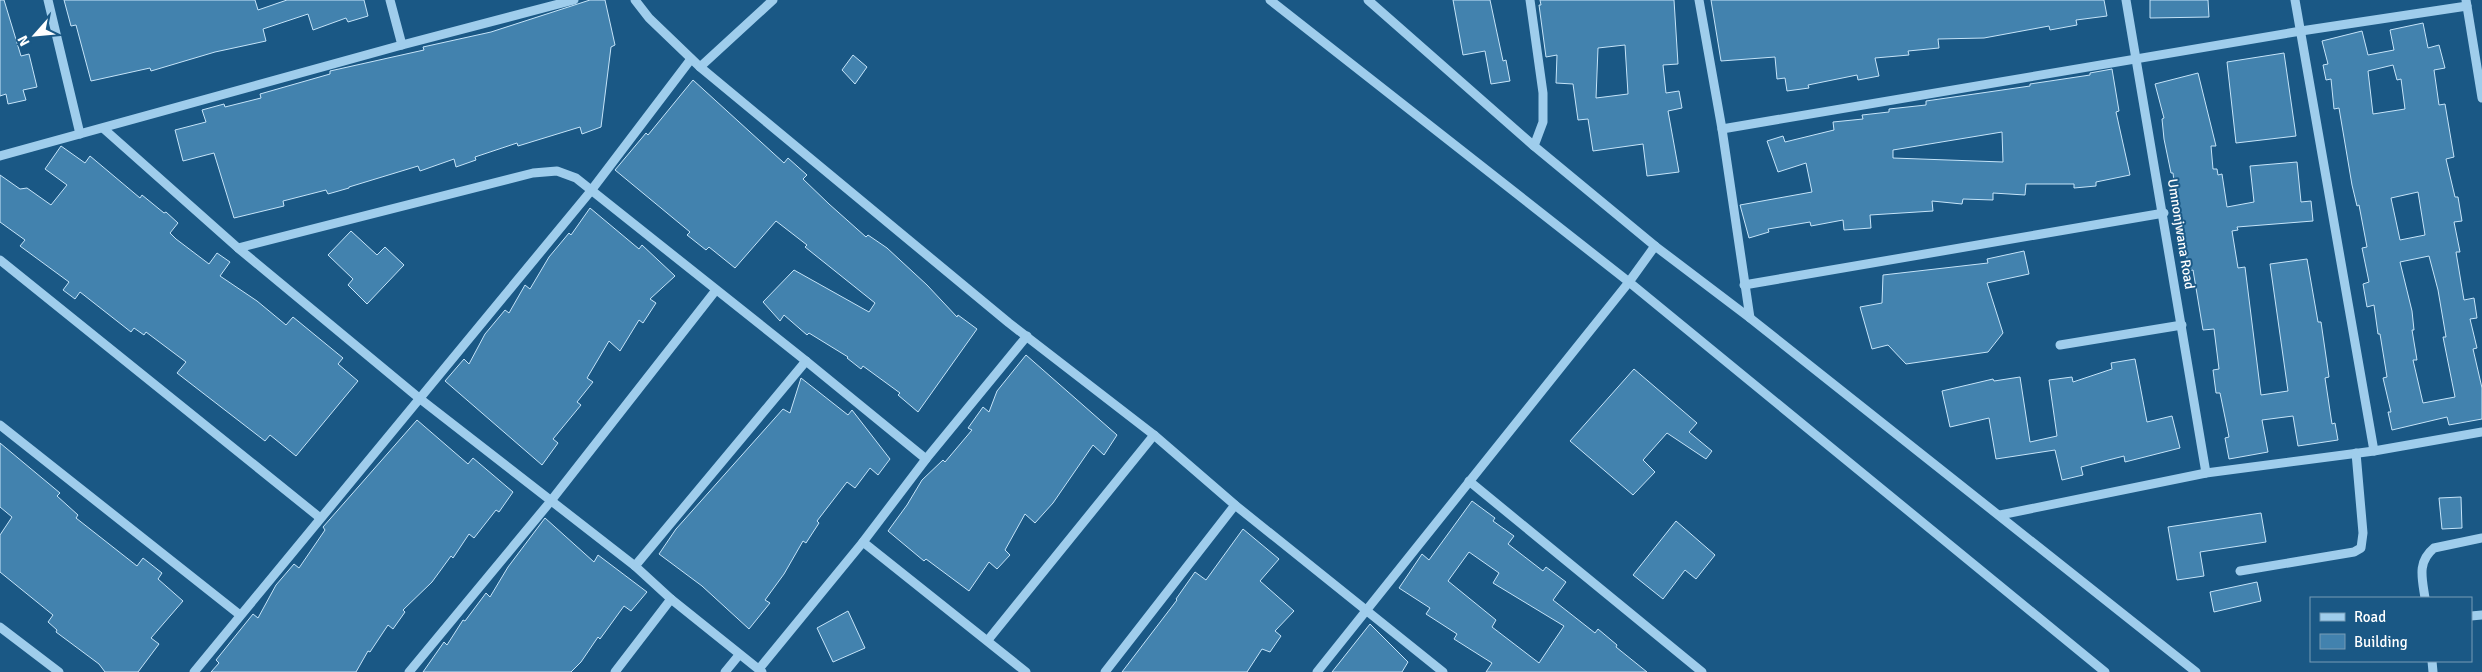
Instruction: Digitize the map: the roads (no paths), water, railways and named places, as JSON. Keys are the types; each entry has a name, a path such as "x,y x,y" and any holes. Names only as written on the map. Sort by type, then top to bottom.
{"street":[{"path":"48,0 80,134"},
{"path":"390,0 402,45"},
{"path":"0,156 104,129 402,45 574,0"},
{"path":"635,0 649,18 690,59 1027,336 1154,435 1235,505 1443,672"},
{"path":"700,67 773,0"},
{"path":"1270,0 1629,282 2104,672"},
{"path":"1368,0 1534,146 1655,246 1750,318 2196,672"},
{"path":"1530,0 1543,92 1543,122 1534,146"},
{"path":"1699,0 1722,130 1750,318"},
{"name":"Umnonjwana Road","path":"2126,0 2164,213 2206,473"},
{"path":"2295,0 2374,451"},
{"path":"1722,130 2466,3 2482,98"},
{"path":"194,672 590,192 690,59"},
{"path":"104,129 238,248 419,398 550,502 635,566 672,600 760,671 863,542 926,459 1027,336"},
{"path":"238,248 533,173 557,171 576,178 590,192 806,361 926,459"},
{"path":"1744,284 2164,213"},
{"path":"1317,672 1629,282 1655,246"},
{"path":"0,260 320,517"},
{"path":"409,672 550,502 716,290"},
{"path":"2060,345 2182,325"},
{"path":"635,566 806,361"},
{"path":"0,425 240,615"},
{"path":"2000,515 2206,473 2374,451 2482,432"},
{"path":"988,640 1154,435"},
{"path":"2240,571 2354,552 2361,548 2364,533 2356,453"},
{"path":"1470,480 1702,672"},
{"path":"1104,672 1235,505"},
{"path":"2424,597 2421,568 2429,552 2434,548 2482,538"},
{"path":"863,542 1026,672"},
{"path":"615,672 672,600"},
{"path":"0,627 59,672"},
{"path":"725,672 739,655"}]}
